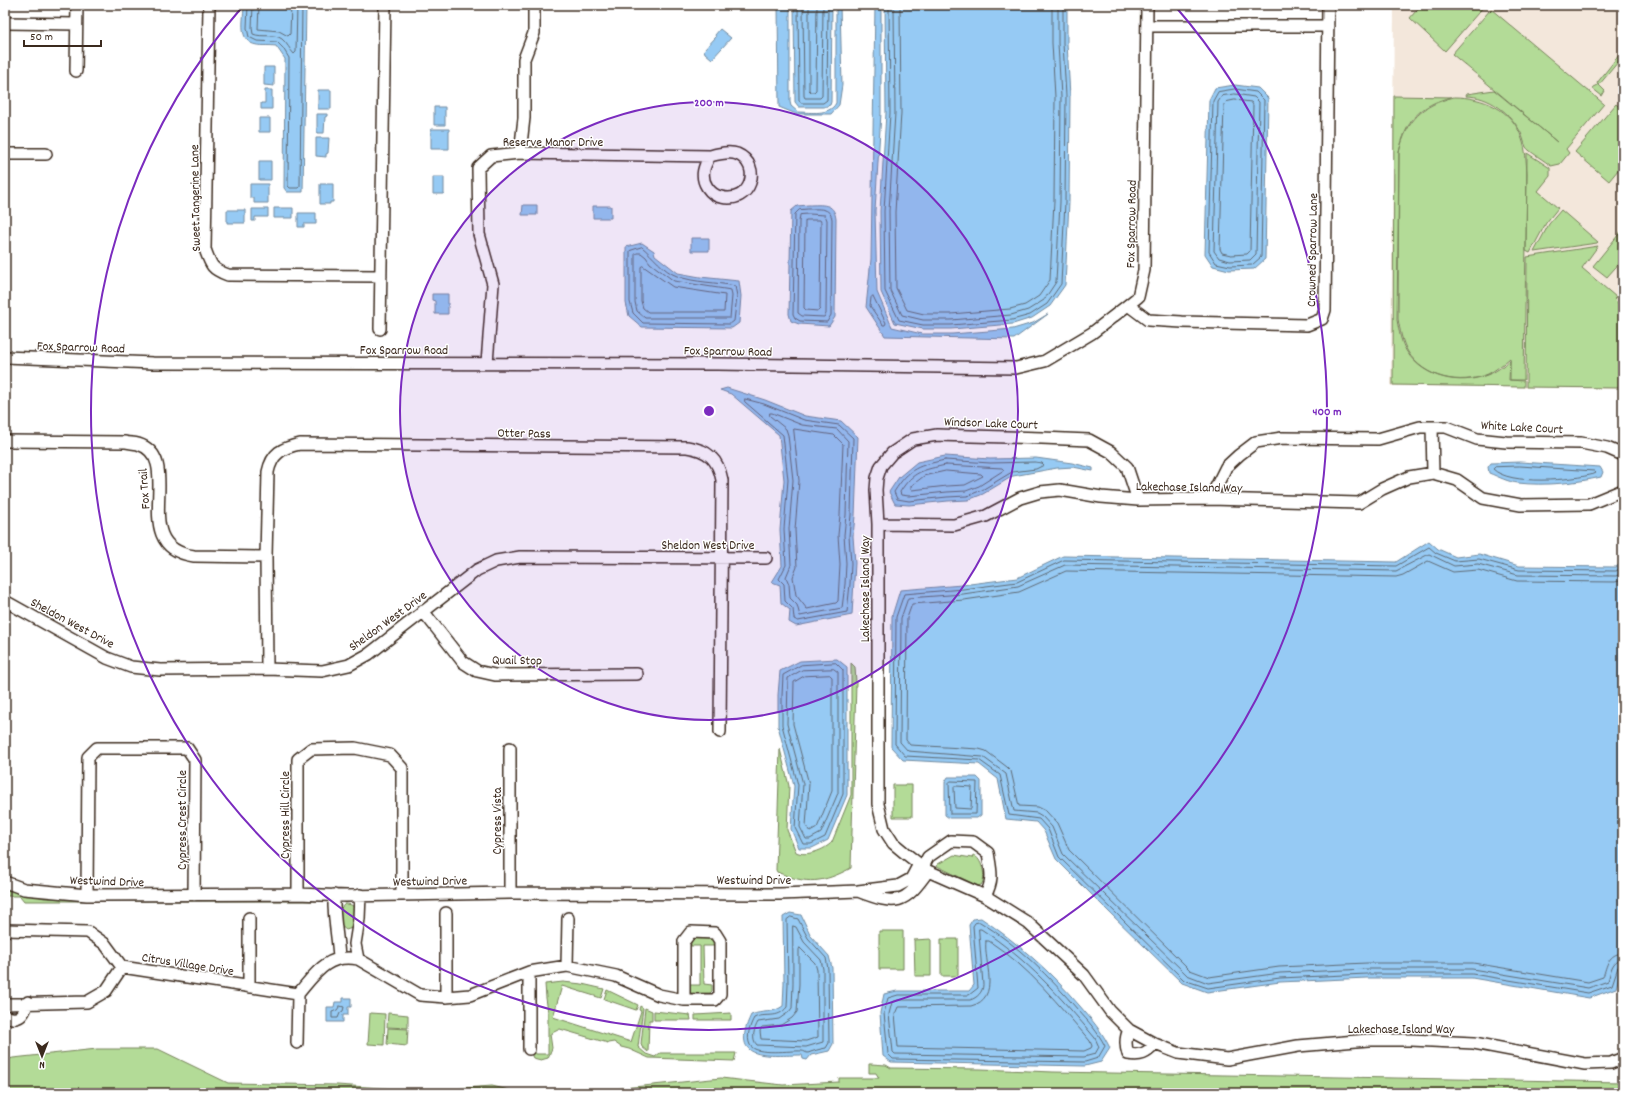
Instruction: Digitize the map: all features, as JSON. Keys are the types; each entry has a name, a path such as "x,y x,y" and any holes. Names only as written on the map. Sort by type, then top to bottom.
{"street":[{"path":"76,71 77,5"},
{"name":"Sweet Tangerine Lane","path":"209,5 206,249 211,266 217,271 228,276 381,276"},
{"path":"380,330 380,215 385,5"},
{"path":"520,154 524,118 524,59 534,32 534,5"},
{"name":"Fox Sparrow Road","path":"5,357 153,363 717,364 1016,368 1045,361 1092,333 1138,297 1144,270 1147,5"},
{"name":"Crowned Sparrow Lane","path":"1128,305 1148,320 1307,325 1322,319 1325,310 1328,5"},
{"path":"5,24 76,24"},
{"path":"1147,26 1328,26"},
{"name":"Reserve Manor Drive","path":"487,363 493,284 479,234 478,168 491,156 520,154 710,156 725,153 736,154 746,160 752,172 750,184 743,195 729,199 715,196 706,186 702,174 710,156"},
{"path":"5,154 46,154"},
{"name":"White Lake Court","path":"1210,499 1226,466 1256,442 1282,438 1378,439 1420,427 1446,427 1477,439 1506,442 1581,443 1607,448 1623,455"},
{"path":"1432,427 1433,473"},
{"name":"Windsor Lake Court","path":"878,524 877,478 881,466 892,453 913,439 937,435 1089,440 1110,452 1127,467 1138,500"},
{"name":"Fox Trail","path":"5,441 125,442 138,444 149,450 158,465 159,526 164,540 172,548 182,555 266,557"},
{"name":"Otter Pass","path":"267,669 266,557 268,472 271,462 283,450 300,444 687,447 700,449 713,458 720,469 721,475 720,732"},
{"name":"Lakechase Island Way","path":"1623,490 1589,504 1521,505 1482,498 1457,480 1433,473 1409,477 1382,489 1359,503 1210,499 1138,500 1101,497 1060,490 1040,492 1020,498 986,516 954,525 878,524 878,804 884,829 893,843 923,868 985,896 1028,923 1084,975 1110,1011 1129,1030 1155,1044 1178,1053 1227,1058 1298,1046 1368,1040 1411,1040 1474,1043 1585,1064 1611,1063 1623,1058"},
{"name":"Sheldon West Drive","path":"5,601 107,658 131,667 160,670 267,669 322,671 348,665 369,654 476,570 496,561 520,557 766,558"},
{"name":"Quail Stop","path":"423,611 462,662 477,671 495,675 637,674"},
{"name":"Cypress Crest Circle","path":"87,895 88,757 97,748 187,748 195,760 194,895"},
{"name":"Cypress Hill Circle","path":"298,894 298,759 311,749 355,748 390,755 402,768 402,894"},
{"name":"Cypress Vista","path":"510,748 510,893"},
{"name":"Westwind Drive","path":"5,882 24,889 87,895 360,895 510,893 780,894 858,891 879,899 899,900 914,891 928,856 951,841 973,842 988,853 992,874 991,885 985,896"},
{"path":"334,895 334,922 339,958"},
{"path":"358,959 355,944 359,919 360,895"},
{"path":"446,913 446,997"},
{"name":"Citrus Village Drive","path":"248,918 249,987"},
{"path":"567,966 568,918"},
{"name":"Citrus Village Drive","path":"5,930 88,932 106,944 122,967 298,994"},
{"path":"297,1044 298,994 320,967 339,958 348,957 358,959 420,995 446,997 470,995 529,972 567,966 616,976 659,995 684,1000 715,1000 720,994 720,941 716,933 691,932 684,941 684,1000"},
{"path":"337,936 356,935"},
{"name":"Citrus Village Drive","path":"5,1004 28,1002 87,1002 106,991 122,967"},
{"path":"528,1049 529,972"},
{"path":"5,1016 18,1018 24,1013 28,1002"},
{"path":"1129,1030 1126,1036 1125,1045 1128,1054 1138,1056 1146,1053 1155,1044"}],"shaded area":[{"path":"1394,5 1623,5 1623,389 1391,386"}],"green space":[{"path":"1421,5 1485,5 1445,51 1410,18"},
{"path":"1491,9 1604,104 1566,149 1569,153 1560,164 1551,166 1527,149 1517,126 1498,107 1483,99 1466,96 1467,94 1494,90 1557,142 1452,54"},
{"path":"1623,50 1623,56 1599,85 1605,91 1602,96 1592,88 1598,85 1597,83"},
{"path":"1394,96 1451,97 1440,100 1416,116 1405,132 1399,153 1397,320 1403,345 1414,361 1432,374 1454,379 1465,380 1487,375 1496,371 1510,360 1509,380 1524,381 1524,387 1393,385"},
{"path":"1454,97 1475,99 1485,102 1504,113 1512,120 1518,129 1523,143 1526,156 1527,173 1524,380 1510,380 1510,358 1488,374 1477,378 1455,379 1433,374 1415,361 1408,352 1402,336 1398,319 1399,152 1406,131 1411,123 1425,109 1433,104"},
{"path":"1616,104 1623,110 1623,164 1609,181 1575,152"},
{"path":"1527,153 1550,168 1550,176 1538,191 1558,208 1546,223 1530,253 1526,251"},
{"path":"1561,210 1598,242 1534,252 1549,224"},
{"path":"1623,229 1623,259 1607,277 1593,266"},
{"path":"1598,246 1582,268 1616,297 1614,299 1619,304 1623,305 1623,388 1526,387 1527,257"},
{"path":"851,663 855,667 856,682 851,868 832,877 823,879 797,879 777,872 776,870 780,749 789,786 787,830 796,852 805,854 815,852 825,848 832,842 851,795"},
{"path":"893,785 912,785 912,817 893,817"},
{"path":"954,855 972,858 973,855 979,860 983,868 984,878 981,885 978,886 937,866"},
{"path":"5,887 44,898 319,899 322,901 24,901 20,896 5,896"},
{"path":"345,904 353,906 356,912 352,928 346,930 341,926 339,916 342,906"},
{"path":"879,931 903,931 903,969 879,969"},
{"path":"691,937 714,937 713,946 703,946 704,984 712,985 712,991 710,993 690,993 688,991 688,987 690,985 700,985 700,946 691,946"},
{"path":"931,939 931,976 915,976 914,940"},
{"path":"941,939 958,939 958,976 941,976"},
{"path":"563,982 582,984 604,989 601,998 562,986 553,1017 631,1042 641,1011 639,1010 640,1006 643,1008 638,1047 646,1054 655,1057 660,1053 736,1053 734,1061 649,1058 621,1047 614,1042 608,1043 560,1029 550,1034 552,1048 548,1058 541,1060 533,1058 532,1052 535,1052 536,1054 548,1054 548,1012 545,984"},
{"path":"607,990 638,1005 636,1010 604,999"},
{"path":"645,1008 652,1011 652,1020 649,1020 648,1052 642,1047 641,1044"},
{"path":"654,1011 690,1015 691,1020 654,1020"},
{"path":"370,1013 385,1014 384,1045 368,1044"},
{"path":"388,1013 408,1015 408,1028 387,1027"},
{"path":"731,1013 731,1020 695,1020 695,1015"},
{"path":"388,1028 408,1029 407,1046 387,1044"},
{"path":"97,1049 158,1049 228,1083 337,1085 425,1091 492,1086 513,1091 614,1089 721,1078 783,1085 839,1082 839,1078 879,1078 876,1073 869,1073 869,1064 871,1064 886,1065 891,1068 1053,1072 1623,1082 1623,1093 5,1093 5,1060"}],"water":[{"path":"244,5 306,5 303,192 287,192 284,188 285,59 276,46 257,45 251,43 247,39 244,35 243,29"},
{"path":"778,5 790,5 791,106 798,112 814,113 829,110 836,103 836,5 840,5 842,85 839,105 831,114 796,114 779,107"},
{"path":"794,5 832,5 831,102 830,105 824,107 799,107 795,102"},
{"path":"875,5 881,5 881,113 875,211 877,292 892,327 922,334 952,334 1013,329 1033,323 1048,314 1014,339 885,336 866,307 871,259"},
{"path":"885,5 1067,5 1067,43 1070,96 1069,202 1065,285 1050,306 1032,318 1013,324 951,329 923,329 895,323 881,292 880,211 886,113"},
{"path":"720,29 731,38 712,59 705,53 704,50 716,37 715,35"},
{"path":"264,67 274,67 274,86 264,85"},
{"path":"1235,85 1258,88 1268,98 1265,259 1254,269 1229,270 1213,266 1205,254 1209,100 1215,88"},
{"path":"265,90 272,90 272,109 261,109 261,103 265,103"},
{"path":"318,90 331,90 331,109 318,109"},
{"path":"434,107 445,107 445,125 434,125"},
{"path":"317,114 327,114 325,117 324,133 317,133"},
{"path":"259,118 270,118 270,132 259,132"},
{"path":"431,129 449,129 449,149 431,149"},
{"path":"316,138 329,138 328,153 326,154 326,157 316,156"},
{"path":"259,161 271,161 271,180 259,180"},
{"path":"433,177 444,177 444,194 433,194"},
{"path":"250,184 268,184 268,203 254,203 254,198 250,198"},
{"path":"320,184 333,184 333,202 330,202 330,204 320,204"},
{"path":"523,205 537,205 537,215 522,215"},
{"path":"822,205 830,207 835,214 836,219 835,317 829,326 799,324 791,321 789,314 791,211 797,206"},
{"path":"593,206 611,206 611,218 593,218"},
{"path":"274,208 293,208 293,218 274,218"},
{"path":"252,209 268,209 268,217 255,217 255,221 252,221"},
{"path":"227,210 245,210 245,223 227,223"},
{"path":"298,213 316,213 316,224 304,224 304,227 298,227"},
{"path":"691,238 709,238 709,251 691,251"},
{"path":"642,243 654,251 655,255 678,273 739,281 741,296 739,323 732,328 642,327 629,316 626,303 626,247"},
{"path":"432,294 448,294 448,314 435,314 435,301 432,300"},
{"path":"727,388 765,400 805,416 841,421 858,437 853,536 855,563 852,615 796,626 789,622 790,610 781,603 780,585 772,582 782,566 780,530 784,480 779,435 731,394 720,390"},
{"path":"945,456 990,459 1036,458 1072,463 1093,468 1093,471 1073,467 1057,468 1013,476 983,494 968,500 909,505 895,504 889,492 899,477 917,462"},
{"path":"1520,462 1600,467 1603,472 1601,477 1591,479 1538,484 1514,482 1489,473 1488,467 1491,463"},
{"path":"1429,541 1438,549 1456,557 1479,554 1519,566 1616,567 1623,562 1623,962 1616,988 1589,998 1472,978 1367,978 1280,982 1207,992 1182,983 1109,912 1056,859 1044,831 1036,822 1006,819 998,779 979,764 903,760 891,747 892,616 900,590 962,585 1017,578 1063,556 1396,562"},
{"path":"837,659 847,667 847,795 828,840 812,848 799,848 791,829 794,786 778,726 780,671 800,661"},
{"path":"948,777 977,777 981,781 981,815 977,818 949,818 945,815 945,782"},
{"path":"790,913 801,915 811,936 829,956 832,968 833,1044 829,1051 811,1055 807,1060 803,1059 802,1055 777,1056 756,1053 749,1049 745,1042 745,1030 751,1015 775,1010 783,1006 783,917"},
{"path":"981,918 1008,937 1033,958 1057,981 1088,1015 1110,1048 1101,1062 1085,1066 891,1062 883,1056 880,1013 884,994 897,991 969,991 974,985 969,925 973,919"},
{"path":"343,998 351,998 351,1007 348,1007 348,1015 343,1015 343,1022 327,1022 327,1007 334,1007 335,1002 343,1002"}]}
